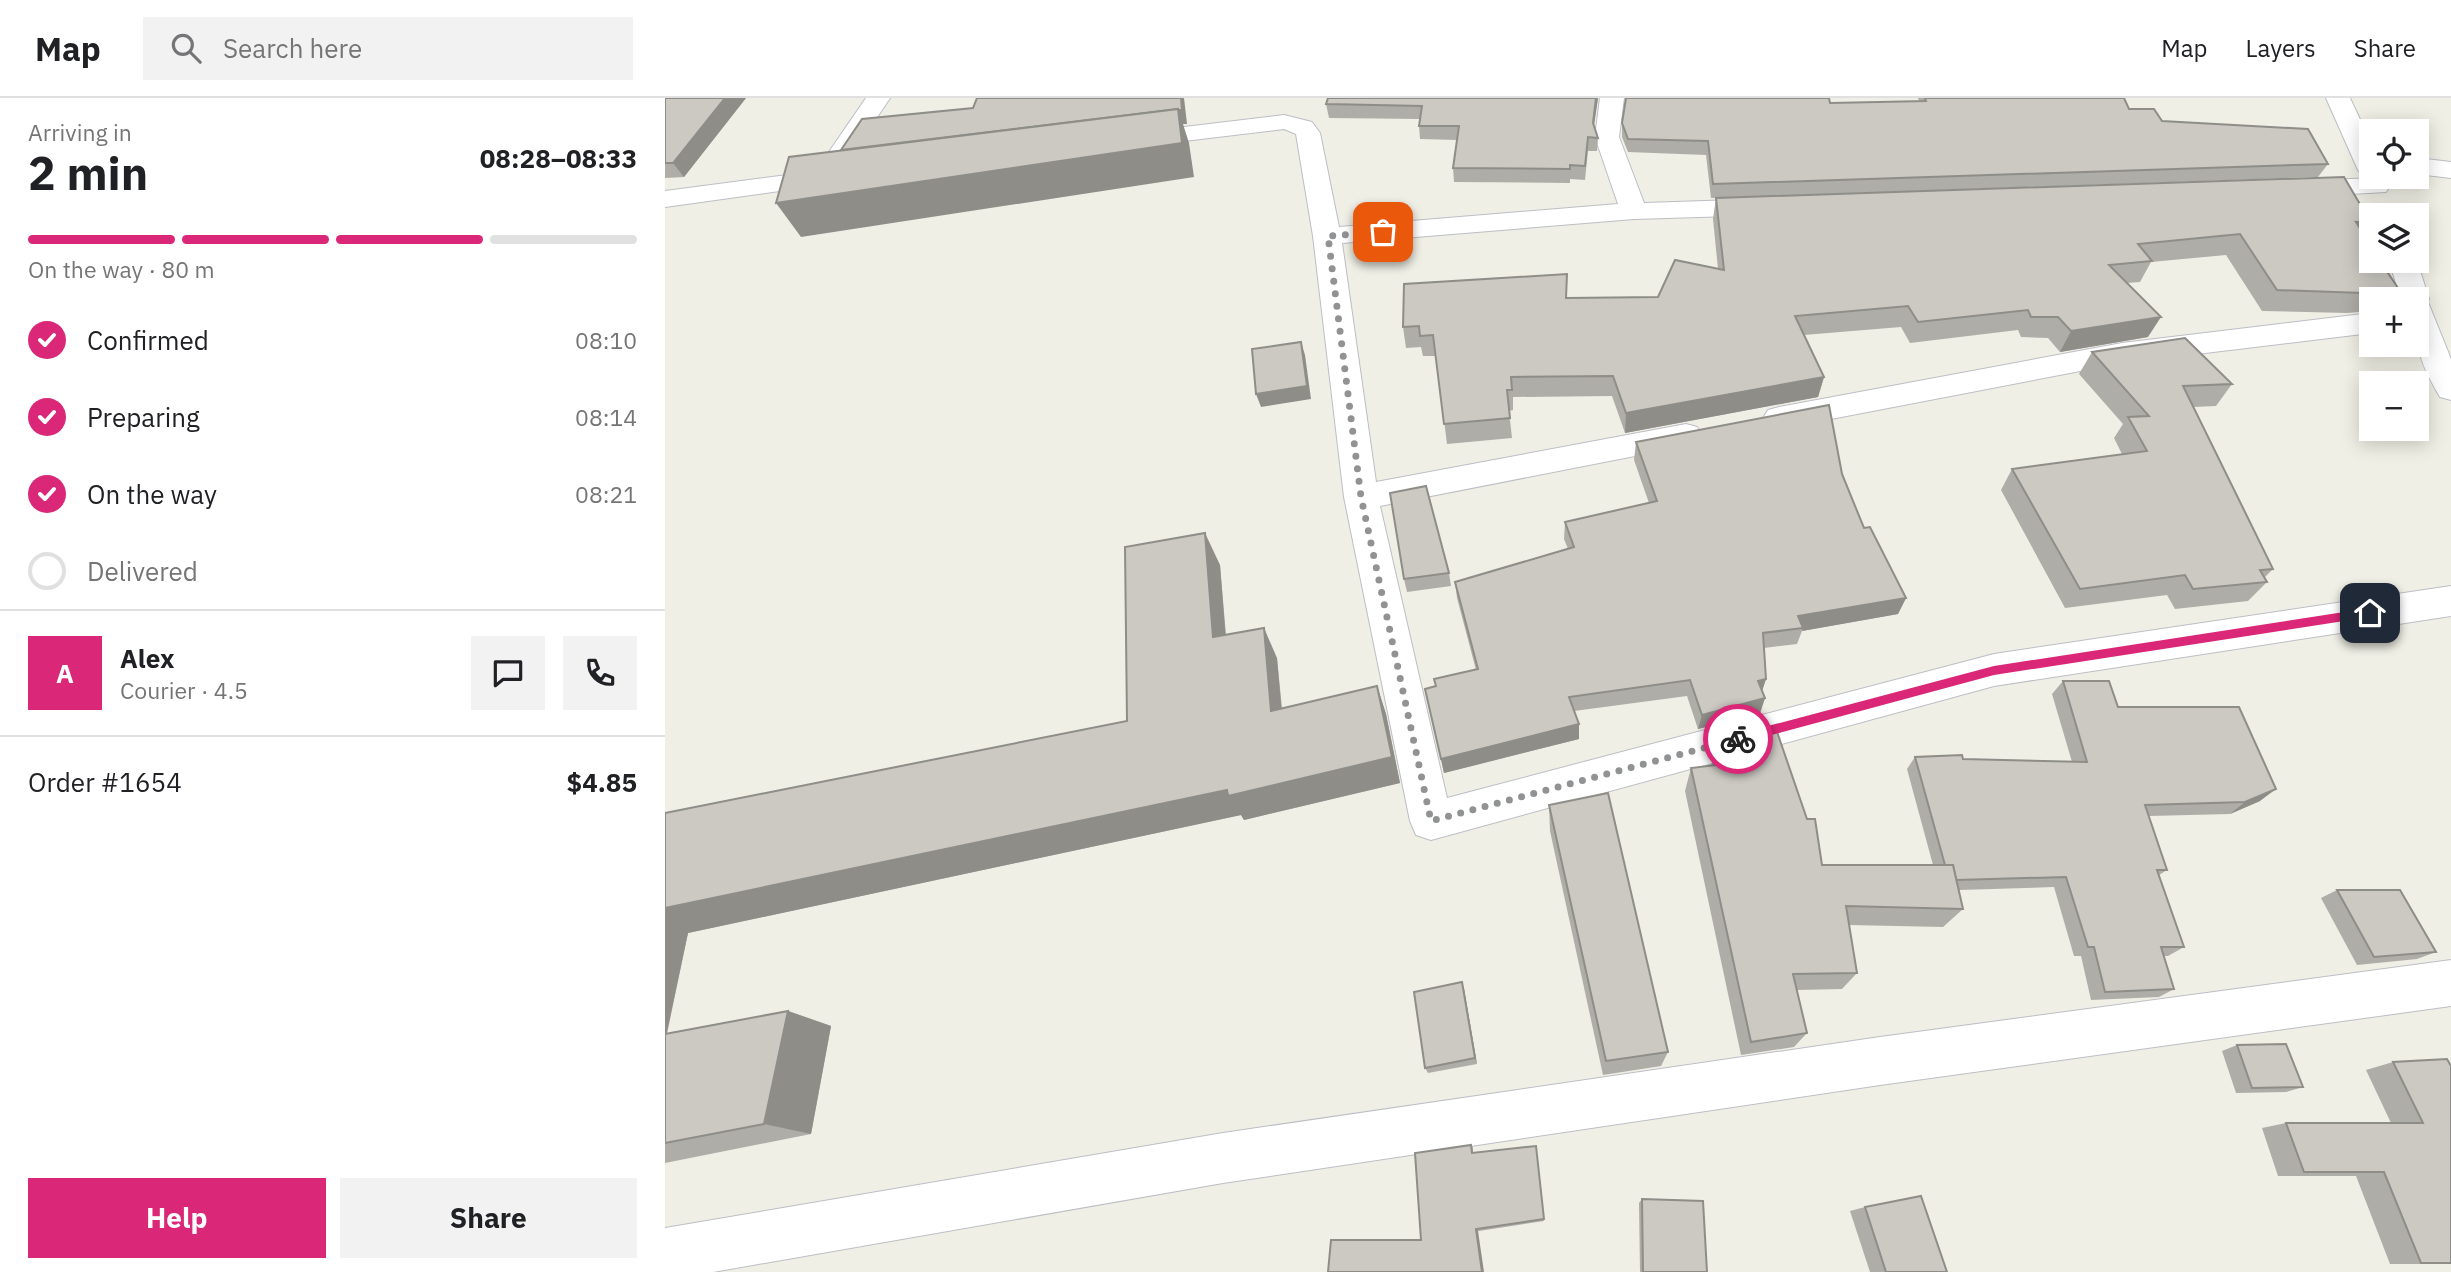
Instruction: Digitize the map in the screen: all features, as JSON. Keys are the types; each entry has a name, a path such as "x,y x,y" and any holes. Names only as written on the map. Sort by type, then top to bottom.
{"street":[{"path":"824,178 878,98"},
{"path":"1612,98 1607,137 1634,211"},
{"path":"2338,98 2359,144"},
{"path":"1108,143 1271,123 1294,123 1308,133 1328,236 1361,497 1431,821 1994,670 2451,601"},
{"path":"2429,167 2451,170"},
{"path":"665,199 864,173"},
{"path":"2275,190 2359,178"},
{"path":"1328,236 1634,211 1788,206"},
{"path":"1755,422 2122,353 2359,324"},
{"path":"2429,333 2444,361 2451,388"},
{"path":"1361,497 1714,430"},
{"path":"665,1254 1223,1158 1879,1061 2451,983"}],"building":[{"path":"665,98 725,98 673,163 665,163"},
{"path":"977,98 1181,98 1182,110 841,150 862,119 973,108"},
{"path":"1328,98 1596,98 1593,123 1598,138 1588,137 1585,166 1570,165 1570,169 1453,168 1459,126 1419,126 1422,106 1326,104"},
{"path":"1626,98 1829,98 1830,103 1926,101 1925,98 2124,98 2129,109 2154,109 2162,121 2308,129 2328,164 1713,184 1708,141 1628,139 1622,123"},
{"path":"1178,109 1182,143 776,203 789,157"},
{"path":"2344,177 2359,203 2359,222 2356,222 2359,227 2359,273 2388,273 2397,287 2359,287 2359,293 2277,290 2240,234 2138,244 2152,261 2109,265 2161,317 2071,331 2058,317 2031,317 2028,310 1918,322 1908,306 1795,316 1824,377 1626,413 1613,376 1511,377 1512,390 1507,390 1510,418 1444,424 1433,335 1420,336 1419,326 1403,327 1404,284 1567,274 1566,298 1658,297 1675,260 1724,270 1716,198"},
{"path":"2185,338 2232,384 2183,386 2273,569 2260,570 2267,582 2193,589 2185,575 2080,589 2012,469 2147,451 2128,417 2149,416 2092,352"},
{"path":"1301,342 1307,386 1256,394 1252,349"},
{"path":"1829,405 1842,474 1864,528 1870,527 1906,598 1798,616 1803,628 1763,633 1766,679 1758,681 1765,698 1702,715 1690,680 1569,697 1579,724 1441,759 1425,689 1436,686 1434,679 1478,669 1455,582 1574,547 1565,522 1657,501 1636,442"},
{"path":"1426,486 1449,573 1404,579 1390,493"},
{"path":"1205,533 1213,637 1264,628 1271,711 1377,686 1392,757 1228,796 1227,790 665,908 665,813 1127,721 1125,547"},
{"path":"2063,681 2109,681 2118,707 2239,707 2276,789 2245,802 2145,805 2167,870 2157,870 2184,947 2161,947 2174,989 2105,992 2094,947 2088,947 2066,877 1956,880 1953,865 1945,865 1915,757 1962,755 1963,759 2087,762"},
{"path":"1775,726 1807,819 1815,819 1822,865 1953,865 1963,909 1846,906 1857,973 1793,974 1807,1033 1751,1042 1691,768 1725,764 1718,742"},
{"path":"1608,793 1668,1052 1606,1061 1549,805"},
{"path":"2337,890 2400,890 2436,952 2374,957"},
{"path":"1462,982 1475,1058 1425,1068 1414,992"},
{"path":"788,1011 764,1124 665,1143 665,1034"},
{"path":"2286,1044 2303,1087 2252,1088 2237,1045"},
{"path":"2447,1059 2451,1066 2451,1263 2421,1263 2384,1172 2304,1172 2286,1123 2423,1123 2393,1062"},
{"path":"1471,1145 1472,1153 1536,1146 1544,1219 1476,1229 1482,1272 1328,1272 1331,1240 1421,1240 1415,1153"},
{"path":"1921,1196 1947,1272 1886,1272 1865,1207"},
{"path":"1642,1199 1703,1201 1707,1272 1643,1272"}],"way so far":[{"path":"1383,232 1328,236 1361,497 1431,821 1738,739"}],"route":[{"path":"1738,739 1994,670 2370,613"}]}
